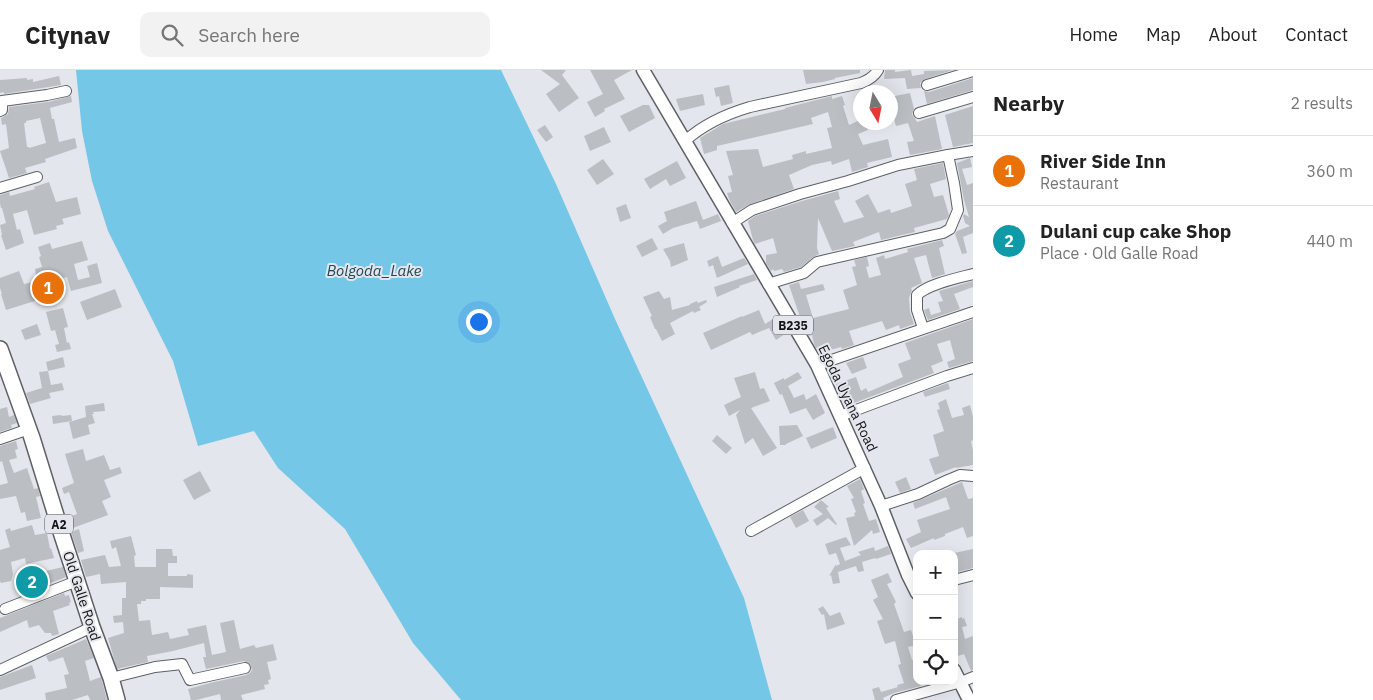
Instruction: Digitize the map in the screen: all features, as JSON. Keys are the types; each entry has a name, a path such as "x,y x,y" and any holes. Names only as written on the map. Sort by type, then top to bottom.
{"highway":[{"name":"Old Galle Road","path":"0,349 29,428 117,700"}],"main road":[{"name":"Egoda Uyana Road","path":"643,70 817,365 865,468 913,585"},
{"path":"958,678 969,700"}],"street":[{"path":"685,140 708,123 733,112 862,83 869,80 878,70"},
{"path":"927,85 973,71"},
{"path":"0,111 2,110 2,101 47,95 66,90"},
{"path":"919,113 973,98"},
{"path":"732,223 752,210 800,194 898,165 973,151"},
{"path":"768,284 804,273 817,262 943,233 950,229 958,210 948,155"},
{"path":"0,188 36,177"},
{"path":"923,328 917,310 917,295 922,290 931,286 973,274"},
{"path":"817,365 973,312"},
{"path":"840,416 973,368"},
{"path":"0,439 29,428"},
{"path":"751,531 865,468"},
{"path":"881,506 918,494 960,475 973,476"},
{"path":"958,579 973,575"},
{"path":"4,609 77,581"},
{"path":"0,670 92,627"},
{"path":"111,678 164,665 182,664 190,680 245,668"},
{"path":"896,700 973,677"}],"water":[{"name":"Bolgoda_Lake","path":"76,70 501,70 556,184 615,319 744,598 772,700 461,700 413,643 345,529 278,468 254,431 198,446 173,361 108,231 92,181 82,131"}],"building":[{"path":"541,70 566,70 562,75 579,98 559,112 546,94 560,84"},
{"path":"590,70 632,70 614,80 625,99 604,109 605,111 595,117 587,102 603,94"},
{"path":"803,70 860,70 860,73 806,84"},
{"path":"885,70 895,70 895,72 911,70 912,76 924,74 924,71 953,70 925,79 920,83 921,88 907,89 905,78 884,79"},
{"path":"59,76 61,85 4,94 4,92 0,93 0,80 27,78 27,80 33,79 33,82"},
{"path":"973,78 973,90 927,104 924,91 929,92"},
{"path":"729,85 733,103 721,106 719,96 716,97 714,88"},
{"path":"910,93 914,109 912,114 917,122 935,116 942,149 910,155 907,142 914,141 908,123 898,126 898,95"},
{"path":"703,94 705,105 680,111 676,99"},
{"path":"71,96 72,102 50,108 59,142 75,138 77,148 45,159 46,162 25,168 27,173 9,178 0,151 9,148 6,124 2,125 1,118 8,114 9,107 48,102","holes":["40,118 46,143 27,147 24,123"]},
{"path":"832,96 832,99 842,96 849,125 853,123 853,130 868,130 858,134 863,145 888,139 892,157 867,163 868,167 852,172 849,159 832,165 831,161 812,165 789,175 794,189 750,204 736,212 727,193 732,192 728,176 733,175 726,151 758,149 763,167 793,159 792,155 806,151 806,154 832,148 827,128 832,127 828,112 811,118 813,124 717,146 717,150 704,154 700,138 723,124"},
{"path":"643,105 649,105 655,118 629,132 620,116"},
{"path":"973,106 973,143 953,147 945,115"},
{"path":"545,125 553,137 546,142 537,130"},
{"path":"604,127 611,142 590,151 584,136"},
{"path":"970,158 972,167 962,169 967,185 973,183 973,233 963,237 967,253 962,254 955,234 957,231 970,226 965,223 963,216 964,214 969,217 957,163"},
{"path":"603,159 614,174 597,185 587,170"},
{"path":"677,161 686,178 670,186 666,179 650,189 644,179"},
{"path":"943,163 946,179 930,184 934,197 943,195 949,215 947,219 914,228 915,232 881,240 879,232 853,242 855,246 832,251 818,218 817,248 819,254 801,267 784,272 782,269 774,271 773,269 771,271 766,263 766,255 777,253 773,238 755,244 753,240 748,221 755,216 838,191 840,199 834,201 844,223 864,217 855,201 868,194 878,213 890,209 891,213 912,206 905,184 917,180 914,169"},
{"path":"49,182 56,202 77,197 81,214 62,219 64,224 56,226 57,229 34,235 27,210 13,214 17,230 20,229 24,243 6,250 1,235 0,225 6,223 1,208 0,195 9,192 10,196 35,189 34,187"},
{"path":"696,201 703,220 718,214 721,221 700,229 697,221 673,228 663,234 658,226 667,221 664,212"},
{"path":"626,204 631,218 620,222 616,208"},
{"path":"652,238 658,249 642,257 636,246"},
{"path":"942,240 944,246 939,248 945,274 932,278 926,255 914,258 922,283 911,288 909,298 910,312 914,324 900,329 899,325 886,330 882,321 849,331 854,345 819,353 812,335 809,336 802,323 789,285 799,282 801,289 823,284 825,290 806,295 813,318 849,309 843,290 857,285 852,267 856,266 854,260 867,257 869,266 866,267 869,278 881,275 876,258 884,255 885,259 908,252 907,249"},
{"path":"82,241 88,260 74,264 78,280 90,277 87,266 97,263 102,283 71,291 67,277 50,282 54,295 6,310 1,294 0,278 19,271 24,284 37,281 35,269 42,267 38,247 50,243 52,249"},
{"path":"684,243 688,260 671,267 670,261 663,249"},
{"path":"718,256 722,267 744,258 748,264 717,278 713,265 709,267 707,261"},
{"path":"754,274 757,280 739,286 717,297 714,287"},
{"path":"973,281 973,287 954,294 960,309 928,320 924,310 929,308 931,315 941,312 938,302 943,301 939,291"},
{"path":"115,289 122,307 87,320 80,302"},
{"path":"659,291 664,299 670,297 672,310 697,301 698,303 706,300 707,302 699,307 701,310 694,313 693,311 670,323 675,334 662,341 655,329 650,317 652,316 643,297"},
{"path":"63,308 68,327 64,328 67,343 69,342 71,349 57,352 55,345 59,344 55,330 51,331 46,312"},
{"path":"759,310 765,324 778,316 788,332 776,340 769,328 752,335 750,332 711,350 703,333"},
{"path":"973,319 973,361 949,368 947,362 955,359 950,340 937,344 943,361 931,366 934,373 851,404 847,393 840,396 836,384 856,377 861,391 866,388 868,392 903,377 898,364 911,359 905,343"},
{"path":"37,324 41,335 25,340 21,330"},
{"path":"63,357 65,367 48,371 46,362"},
{"path":"863,357 867,368 852,374 846,363"},
{"path":"48,371 51,385 62,383 64,390 49,393 51,398 30,404 26,393 42,388 39,372"},
{"path":"755,372 760,389 764,388 770,401 751,408 777,448 763,456 753,438 745,444 736,415 740,410 729,416 724,405 741,397 734,378"},
{"path":"798,372 802,378 788,386 794,398 804,394 806,400 816,394 825,413 813,420 806,408 790,414 782,394 780,395 774,383"},
{"path":"948,383 950,389 925,397 923,392"},
{"path":"946,399 952,418 964,415 962,408 970,405 973,417 973,440 971,441 973,465 956,467 935,475 929,459 939,456 933,435 944,431 937,410 940,409 938,403"},
{"path":"104,403 105,411 93,412 94,414 92,414 95,423 88,425 90,434 73,439 69,422 86,417 85,406"},
{"path":"7,407 9,417 14,415 17,423 11,425 12,428 0,432 0,409"},
{"path":"71,415 72,421 53,424 52,416"},
{"path":"797,425 803,436 786,445 780,445 779,426"},
{"path":"833,427 837,438 811,449 806,438"},
{"path":"717,435 732,448 726,454 712,441"},
{"path":"16,441 18,449 15,450 17,458 9,460 14,473 27,468 34,489 38,488 40,496 36,497 41,518 27,521 25,512 21,513 16,496 0,499 0,485 8,483 2,461 0,462 0,446"},
{"path":"83,449 86,461 104,455 110,470 120,467 122,473 104,480 111,497 102,501 108,515 73,528 69,517 77,514 69,492 64,494 62,488 74,483 65,454"},
{"path":"200,471 211,491 194,500 183,480"},
{"path":"906,477 911,489 900,493 895,482"},
{"path":"860,479 864,489 861,491 865,503 863,504 869,521 876,519 880,532 873,534 872,530 854,546 846,518 855,516 854,513 856,512 851,499 854,498 847,486"},
{"path":"962,482 968,499 973,498 973,536 967,538 963,527 945,534 945,536 934,540 934,538 911,548 906,539 921,532 917,520 950,509 946,497 915,509 913,503"},
{"path":"821,500 829,507 826,508 836,525 828,518 817,526 813,520 823,514 814,507"},
{"path":"803,510 809,521 796,528 790,517"},
{"path":"32,525 35,535 47,533 54,558 26,564 25,558 11,562 13,574 11,581 1,583 0,550 10,547 5,530 10,528 11,531"},
{"path":"79,529 84,551 78,553 71,532"},
{"path":"131,536 136,555 134,556 135,567 156,567 156,549 172,549 173,556 177,556 177,563 168,563 168,576 193,575 193,588 160,587 160,599 146,599 146,601 141,601 141,604 137,604 139,621 150,620 152,635 168,632 170,639 189,635 187,629 206,625 212,655 226,652 220,623 234,620 240,649 254,645 256,648 273,644 277,660 267,662 271,679 268,680 269,684 264,685 265,689 241,695 243,700 221,700 220,694 191,700 188,689 246,675 252,670 250,664 244,661 206,669 203,657 206,657 204,643 147,656 148,662 117,669 108,638 124,633 123,622 114,623 113,616 122,615 122,598 126,598 126,582 101,584 100,574 86,577 81,560 105,555 109,567 121,566 116,547 112,549 110,541"},
{"path":"846,537 851,545 840,548 845,561 861,555 858,552 874,547 875,551 888,546 891,554 862,562 864,571 858,572 856,566 838,572 840,583 833,584 831,575 829,576 836,564 836,566 840,564 836,553 829,555 825,544"},
{"path":"973,549 973,568 958,572 958,552"},
{"path":"63,567 66,577 24,594 20,577"},
{"path":"888,573 892,582 887,584 896,602 894,604 904,632 911,630 913,636 913,646 908,647 913,660 913,685 921,686 894,693 883,698 884,700 875,700 872,689 879,687 881,692 898,687 897,685 904,683 898,665 901,664 895,641 885,644 877,621 883,619 873,600 878,597 871,580"},
{"path":"64,593 65,596 69,595 70,605 53,611 59,634 52,636 51,633 45,633 39,625 29,628 27,620 0,632 0,618"},
{"path":"823,606 830,616 840,612 845,624 827,630 824,614 822,615 818,609"},
{"path":"958,618 964,618 967,626 962,627 965,639 973,636 973,670 971,671 964,654 958,656"},
{"path":"86,639 94,658 85,661 90,681 101,677 107,700 90,700 88,695 72,700 46,700 45,693 67,688 64,675 69,674 63,657 49,662 46,656"},
{"path":"32,665 36,678 0,690 0,677"}],"place":[{"name":"River Side Inn","path":"48,288"},
{"name":"Dulani cup cake Shop","path":"32,582"}]}
